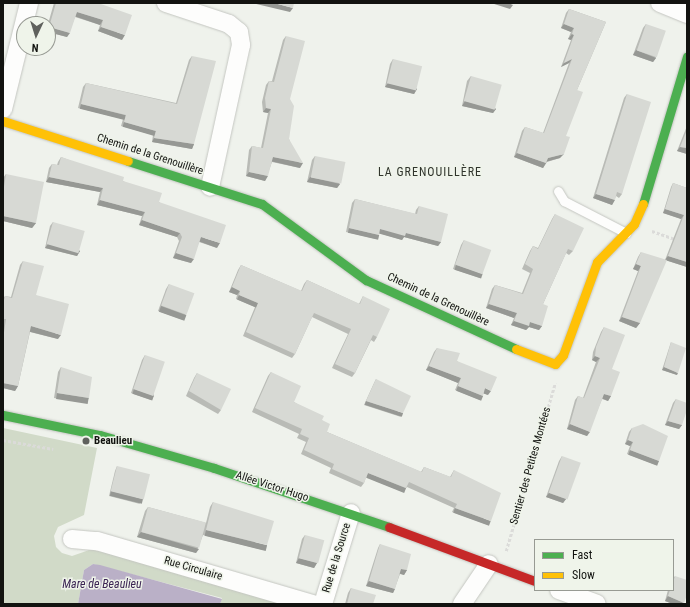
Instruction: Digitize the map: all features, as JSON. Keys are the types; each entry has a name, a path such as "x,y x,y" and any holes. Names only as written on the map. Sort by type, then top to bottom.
{"street":[{"path":"4,101 29,3"},
{"path":"166,3 230,24 239,32 241,44 210,187"},
{"path":"660,3 687,14"},
{"path":"555,364 563,354 597,262 634,224 687,56"},
{"name":"Chemin de la Grenouillère","path":"3,121 262,204 366,280 542,361 555,364"},
{"name":"Allée Victor Hugo","path":"3,415 100,435 351,513 534,581"},
{"name":"Rue de la Source","path":"323,604 351,513"},
{"name":"Rue Circulaire","path":"72,539 97,542 313,604"},
{"path":"462,604 495,566"},
{"path":"562,591 597,604"}],"lane":[{"path":"558,191 564,201 626,233"}],"path":[{"path":"634,224 680,241"},
{"name":"Sentier des Petites Montées","path":"495,566 558,373 555,364"},
{"path":"3,440 52,449"}],"green space":[{"path":"3,428 97,448 84,515 58,527 54,536 56,547 62,553 72,556 95,548 289,604 220,604 222,598 93,564 84,570 78,604 3,604"}],"water":[{"name":"Mare de Beaulieu","path":"93,564 222,599 220,604 78,604 84,570"}],"building":[{"path":"56,3 98,3 132,15 125,35 101,27 103,20 77,12 70,33 56,29 56,16 52,16"},
{"path":"274,3 294,3 293,8"},
{"path":"569,9 606,22 577,90 583,92 566,136 570,137 564,154 548,158 546,163 517,153 525,127 544,133 572,59 564,63 574,35 572,34 574,28 564,24"},
{"path":"646,24 666,31 657,57 637,50"},
{"path":"286,36 305,41 290,99 294,106 289,139 303,163 273,157 268,176 249,172 252,146 263,148 271,109 266,108 265,98 269,81 274,82"},
{"path":"192,56 216,61 194,144 154,138 156,131 124,122 126,115 81,104 86,83 177,104"},
{"path":"393,59 422,66 416,91 387,83"},
{"path":"471,76 502,85 495,110 464,101"},
{"path":"627,94 651,102 622,194 617,192 615,200 596,194"},
{"path":"687,130 687,148 680,147"},
{"path":"315,156 345,162 341,184 311,178"},
{"path":"61,157 124,177 123,181 162,193 159,202 226,225 220,243 201,237 194,259 176,253 182,237 180,233 142,220 145,212 100,200 103,188 49,177 52,164 59,165"},
{"path":"6,174 44,182 36,223 3,216 3,193"},
{"path":"673,183 687,188 687,262 668,256 684,215 665,209"},
{"path":"355,199 417,214 419,206 448,214 441,242 406,233 405,236 380,229 379,235 349,228"},
{"path":"555,214 584,228 573,251 568,249 543,304 548,306 542,326 530,322 529,326 514,321 517,313 489,304 495,285 523,294 533,269 525,264 533,246 538,249"},
{"path":"53,222 85,231 78,253 47,244"},
{"path":"464,240 491,250 482,274 455,264"},
{"path":"641,252 667,260 640,323 622,317 641,266 636,264"},
{"path":"23,261 44,266 36,295 69,304 61,335 31,326 18,386 3,383 3,339 6,319 3,319 3,304 5,296 12,298"},
{"path":"241,265 302,291 307,280 360,304 363,296 390,309 377,337 373,335 355,373 335,364 351,329 314,313 295,354 246,332 258,303 239,295 240,291 232,287"},
{"path":"169,284 194,293 187,315 161,306"},
{"path":"604,327 625,335 612,369 620,372 611,396 604,394 590,432 570,424 578,396 584,398 600,358 595,356 596,347"},
{"path":"671,342 686,348 678,373 664,367"},
{"path":"437,348 460,353 457,361 497,377 491,391 485,388 483,396 458,386 461,378 429,366"},
{"path":"145,355 165,362 153,396 133,389"},
{"path":"61,367 92,377 89,398 57,393"},
{"path":"271,372 301,386 294,402 324,416 322,420 330,424 327,432 422,472 424,467 451,477 454,470 501,493 491,521 455,508 457,504 409,482 406,488 368,473 364,483 332,469 334,464 304,450 309,438 300,434 302,429 255,408"},
{"path":"197,373 231,389 221,410 189,391"},
{"path":"376,379 411,396 403,413 366,401"},
{"path":"676,399 687,403 687,410 682,425 668,421"},
{"path":"643,424 668,436 659,461 630,450 633,442 628,440 632,428"},
{"path":"562,456 581,463 567,499 549,493"},
{"path":"117,466 150,474 144,499 111,491"},
{"path":"213,502 274,521 267,545 206,530"},
{"path":"148,507 206,523 199,548 141,532"},
{"path":"305,535 324,540 318,563 299,558"},
{"path":"380,544 411,554 407,570 401,569 395,589 369,581"},
{"path":"675,576 687,580 687,595 684,603 668,596 670,591 674,591"},
{"path":"351,588 376,595 373,604 347,604"}],"traffic: fast":[{"path":"643,204 687,56"},
{"path":"128,161 262,204 366,280 516,349"},
{"path":"3,415 100,435 214,468 389,527"}],"traffic: slow":[{"path":"3,121 128,161"},
{"path":"516,349 555,364 563,355 597,262 634,224 643,204"}],"traffic: jam":[{"path":"389,527 534,581"}],"place":[{"name":"Beaulieu","path":"86,441"}],"district":[{"name":"LA GRENOUILLÈRE","path":"430,173"}]}
